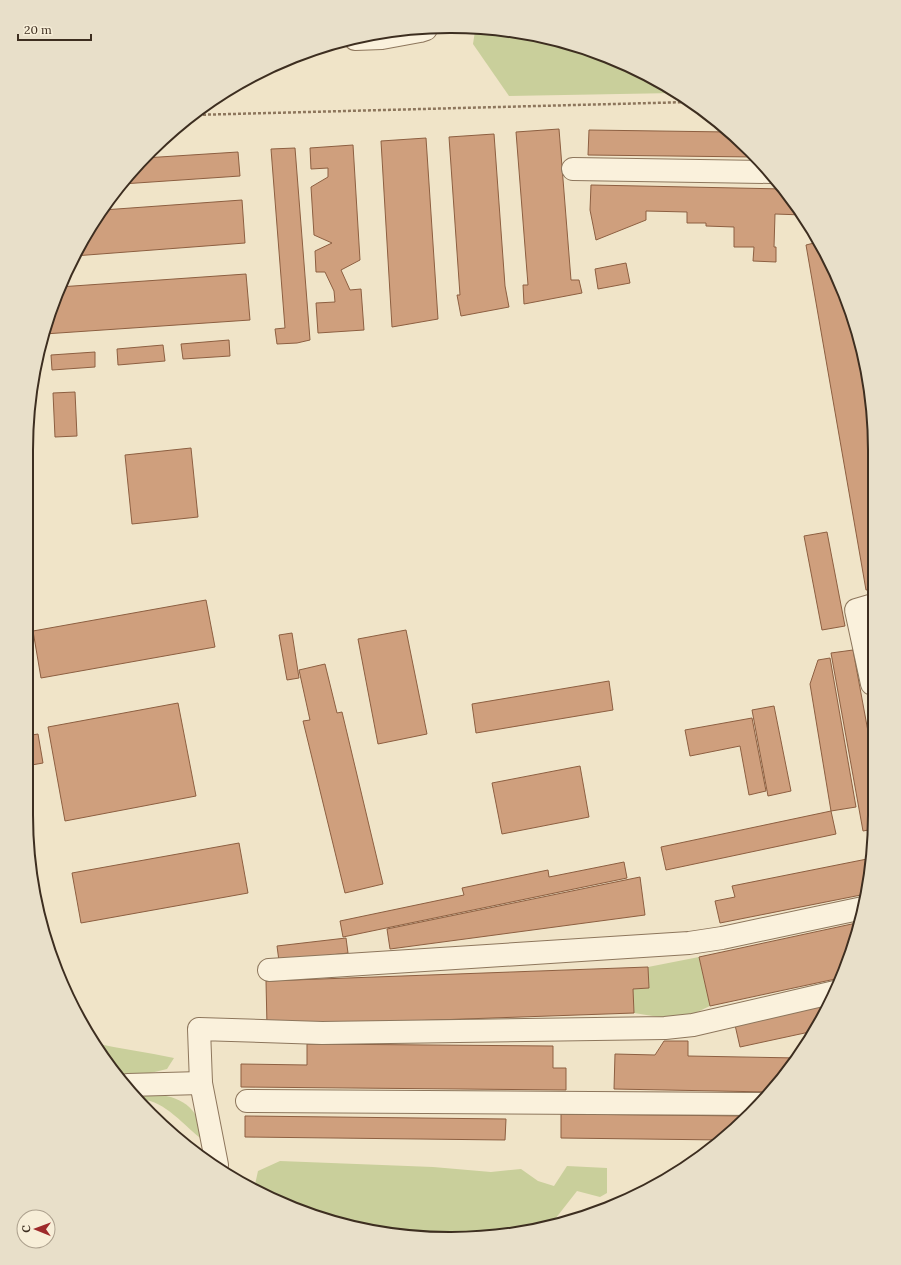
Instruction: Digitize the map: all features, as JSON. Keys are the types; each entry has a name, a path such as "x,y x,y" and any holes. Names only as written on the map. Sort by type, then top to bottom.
{"street":[{"path":"572,169 761,172"},
{"path":"868,606 856,610 868,666"},
{"path":"269,970 689,943 722,938 857,909"},
{"path":"216,1160 201,1083 199,1029 322,1033 665,1028 693,1025 827,994"},
{"path":"133,1085 201,1083"},
{"path":"247,1101 751,1104"}],"path":[{"path":"202,115 681,102"}],"green space":[{"path":"475,34 532,41 559,47 610,65 635,76 666,93 509,96 473,44"},
{"path":"699,957 710,1006 693,1014 665,1018 634,1013 633,989 649,988 648,967"},
{"path":"102,1045 174,1058 167,1069 127,1078 119,1069"},
{"path":"138,1092 167,1096 183,1102 190,1107 199,1123 204,1141 166,1109 146,1100"},
{"path":"280,1161 433,1167 491,1172 521,1169 538,1181 554,1186 567,1166 607,1168 607,1193 600,1197 577,1191 555,1219 532,1224 478,1231 423,1231 369,1224 316,1210 255,1183 258,1171"}],"building":[{"path":"559,129 571,280 579,280 582,293 524,304 523,285 528,285 516,132"},
{"path":"589,130 720,132 748,157 588,155"},
{"path":"494,134 505,286 509,307 461,316 457,295 460,295 449,137"},
{"path":"426,138 438,319 392,327 381,141"},
{"path":"353,145 360,260 341,270 350,290 361,289 364,330 318,333 316,303 335,302 334,291 325,272 316,272 315,251 332,243 314,235 311,187 328,177 328,168 311,169 310,148"},
{"path":"295,148 310,340 297,343 277,344 275,329 285,328 271,149"},
{"path":"238,152 240,176 130,183 153,157"},
{"path":"591,185 776,189 795,215 775,214 774,247 776,247 776,262 753,261 754,247 734,247 734,227 706,226 706,223 687,223 687,212 646,211 646,220 596,240 590,210"},
{"path":"242,200 245,243 82,255 110,210"},
{"path":"813,243 836,291 854,342 860,369 867,423 868,450 868,590 866,590 806,245"},
{"path":"626,263 630,283 598,289 595,269"},
{"path":"246,274 250,320 50,334 67,286"},
{"path":"229,340 230,356 183,359 181,344"},
{"path":"163,345 165,361 118,365 117,349"},
{"path":"95,352 95,367 52,370 51,355"},
{"path":"75,392 77,436 55,437 53,393"},
{"path":"191,448 198,517 132,524 125,455"},
{"path":"827,532 845,626 822,630 804,536"},
{"path":"206,600 215,647 41,678 33,631"},
{"path":"866,618 868,618 868,628"},
{"path":"406,630 427,734 378,744 358,639"},
{"path":"292,633 299,678 287,680 279,635"},
{"path":"853,650 868,731 867,830 863,831 831,653"},
{"path":"830,658 856,807 831,811 810,684 818,660"},
{"path":"325,664 337,713 342,712 383,884 345,893 303,721 310,720 299,670"},
{"path":"609,681 613,710 476,733 472,704"},
{"path":"178,703 196,796 65,821 48,727"},
{"path":"774,706 791,791 768,796 752,710"},
{"path":"752,718 766,791 749,795 740,746 690,756 685,730"},
{"path":"38,734 43,763 33,765 33,735"},
{"path":"580,766 589,817 502,834 492,783"},
{"path":"831,811 836,834 666,870 661,847"},
{"path":"239,843 248,893 81,923 72,873"},
{"path":"865,859 860,895 720,923 715,901 735,897 732,886"},
{"path":"624,862 627,878 343,937 340,921 464,895 462,888 548,870 549,877"},
{"path":"640,877 645,915 390,949 387,929"},
{"path":"854,924 846,949 834,979 710,1006 699,957"},
{"path":"346,938 348,953 279,961 277,946"},
{"path":"648,967 649,988 633,989 634,1013 267,1026 266,981"},
{"path":"821,1006 806,1033 740,1047 735,1025"},
{"path":"664,1041 688,1041 688,1056 790,1058 762,1092 614,1089 615,1054 655,1055"},
{"path":"307,1044 553,1046 553,1068 566,1068 566,1090 241,1087 241,1064 307,1065"},
{"path":"561,1114 739,1116 712,1140 561,1138"},
{"path":"245,1116 506,1119 505,1140 245,1137"}]}
